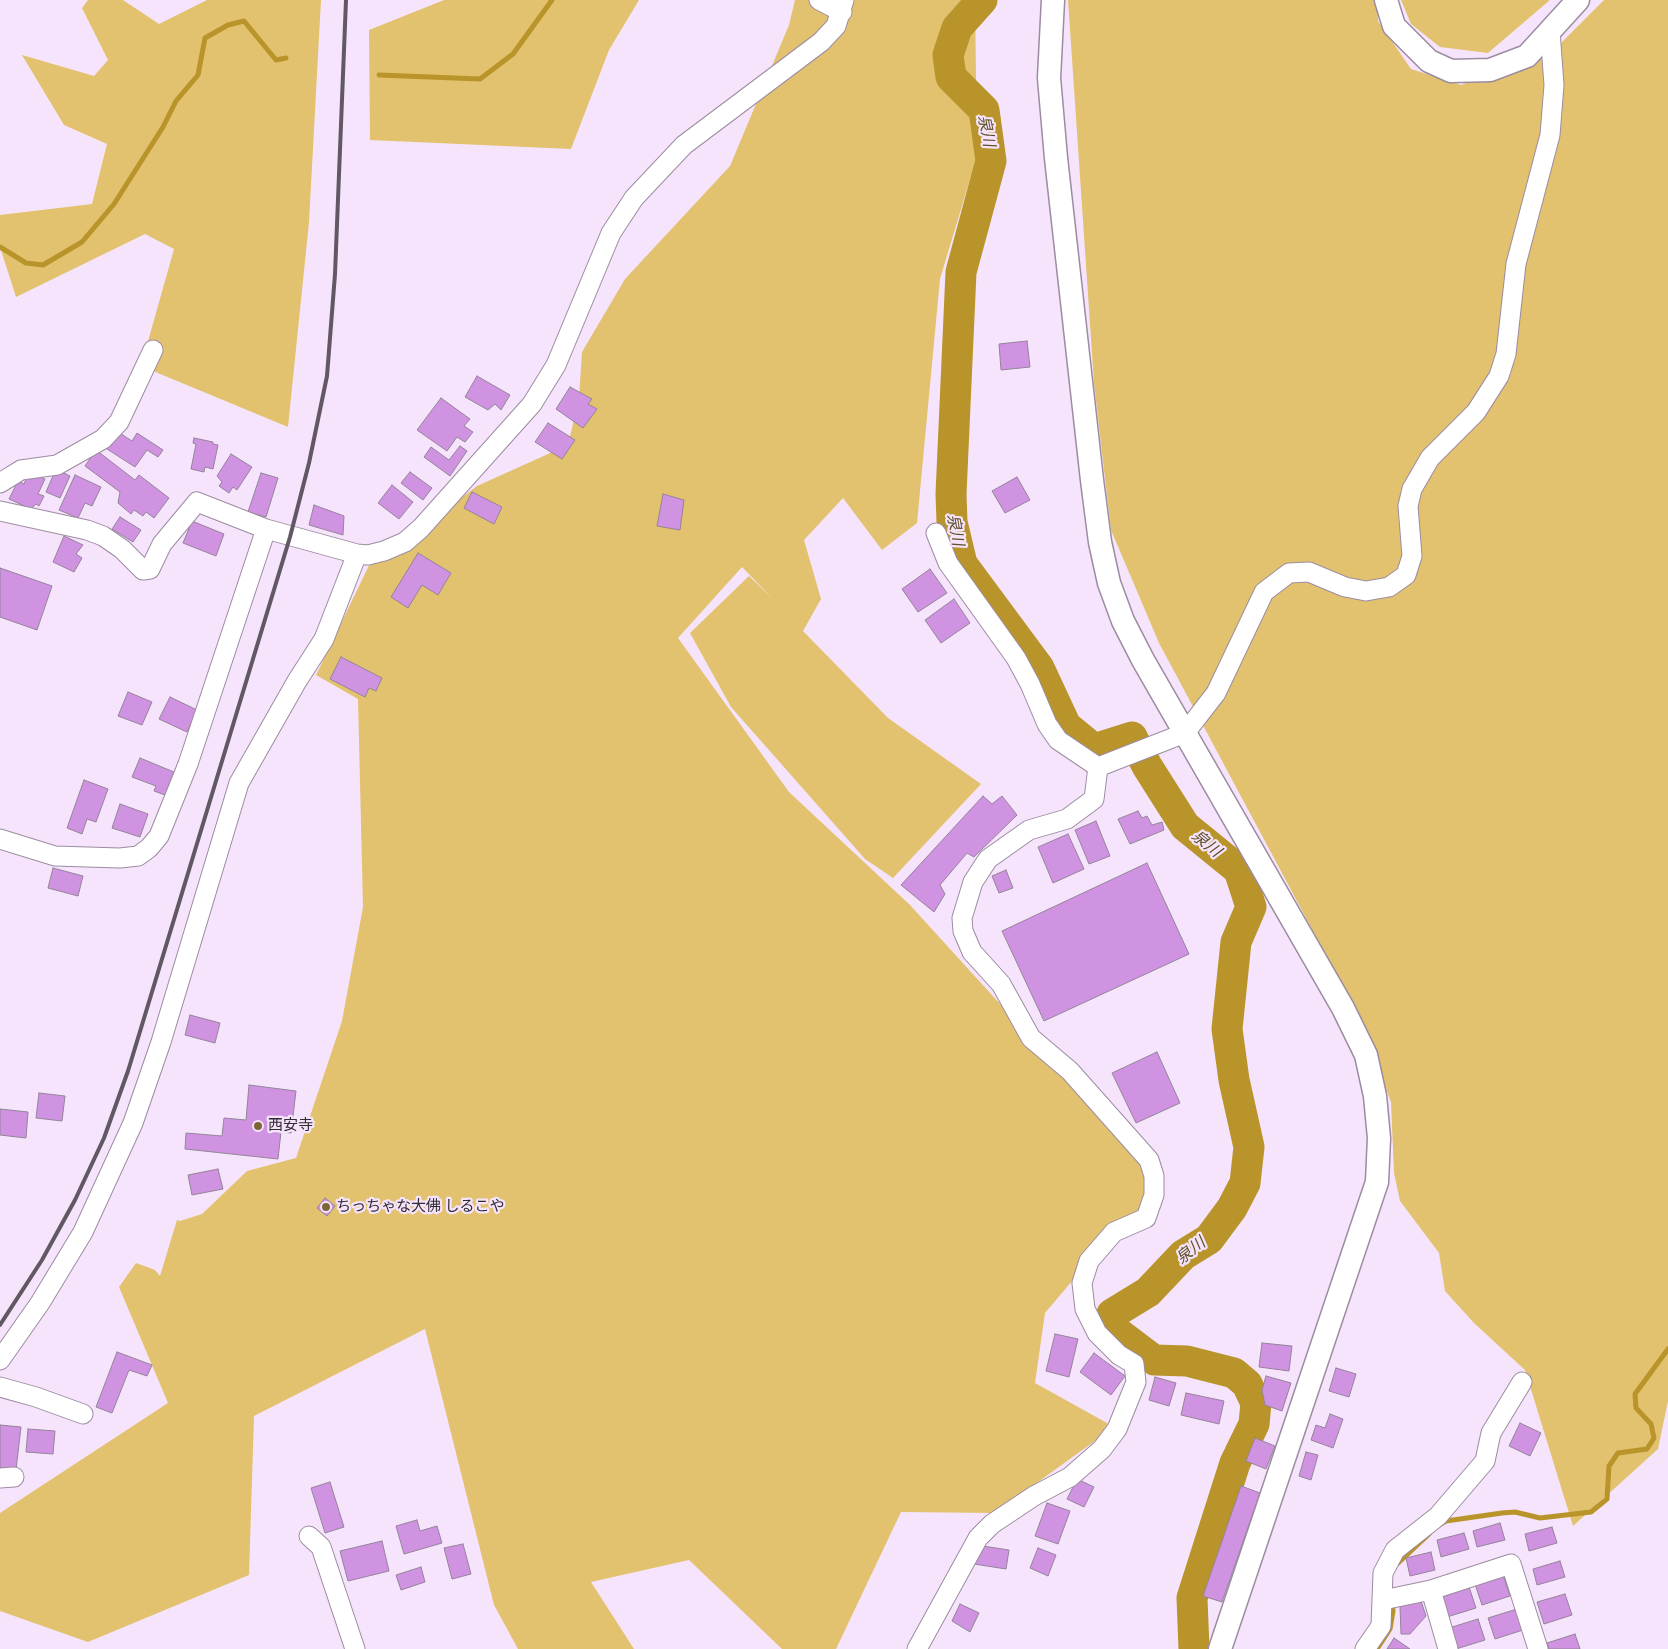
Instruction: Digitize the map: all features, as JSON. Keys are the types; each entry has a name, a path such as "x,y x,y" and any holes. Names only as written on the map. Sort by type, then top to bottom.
{"street":[{"path":"0,511 87,530 103,536 122,548 143,570 150,569 162,544 197,502 266,529 357,554 384,551 405,542 422,528 532,404 556,365 611,233 634,198 684,145 821,42 836,26 843,6 819,0"},
{"path":"1053,0 1049,61 1051,108 1100,542 1109,584 1123,621 1184,733 1343,1008 1366,1055 1376,1096 1379,1138 1376,1182 1366,1217 1220,1649"},
{"path":"1386,0 1394,26 1429,61 1451,71 1490,70 1527,56 1578,0"},
{"path":"1098,767 1184,733 1216,693 1264,592 1289,573 1309,572 1345,587 1366,590 1389,587 1406,574 1412,556 1408,506 1412,489 1430,458 1476,412 1500,376 1506,354 1516,264 1550,135 1554,85 1550,31"},
{"path":"0,483 21,470 57,465 103,439 119,422 153,350"},
{"path":"0,839 55,856 120,858 138,856 154,842 159,836 188,764 266,529"},
{"path":"936,533 948,563 1016,658 1030,684 1047,724 1058,740 1098,767"},
{"path":"0,1360 40,1303 83,1232 133,1123 161,1042 239,783 297,681 324,639 357,554"},
{"path":"916,1649 978,1538 992,1524 1034,1496 1070,1477 1102,1449 1117,1429 1136,1382 1134,1364 1119,1355 1097,1333 1084,1309 1082,1283 1089,1261 1114,1232 1146,1218 1154,1195 1154,1176 1149,1160 1070,1071 1031,1038 1002,984 972,952 963,931 962,918 973,882 988,860 1029,830 1067,819 1094,799 1098,767"},
{"path":"1365,1649 1381,1626 1389,1599 1383,1574 1396,1550 1438,1516 1485,1461 1491,1433 1522,1382"},
{"path":"0,1387 36,1396 83,1414"},
{"path":"309,1536 321,1547 356,1649"},
{"path":"1389,1599 1431,1590 1511,1564 1538,1649"},
{"path":"1431,1590 1443,1645"}],"shaded area":[{"path":"88,0 123,0 159,24 207,0 321,0 309,222 288,427 141,366 174,249 145,234 16,297 0,247 0,215 92,204 107,144 64,125 22,55 94,76 108,60 82,8"},
{"path":"444,0 639,0 609,50 571,149 370,140 369,30"},
{"path":"795,0 975,0 977,156 940,279 917,523 882,550 843,498 804,540 821,599 803,631 888,718 981,784 893,878 865,859 731,707 690,633 749,576 773,599 742,567 678,638 789,792 910,905 1152,1171 1146,1218 1089,1261 1045,1313 1035,1383 1107,1423 1110,1430 995,1513 901,1512 836,1649 782,1649 689,1560 591,1582 634,1649 518,1649 494,1605 425,1329 254,1416 249,1575 88,1642 0,1611 0,1513 168,1403 119,1287 136,1263 155,1270 160,1276 177,1220 180,1221 202,1214 247,1171 296,1158 342,1021 363,907 358,699 316,675 375,553 423,527 477,486 568,445 579,398 582,352 625,279 730,166 789,25"},
{"path":"1068,0 1377,0 1378,21 1411,69 1461,85 1556,48 1604,0 1668,0 1668,1401 1658,1449 1573,1526 1525,1370 1474,1323 1445,1291 1439,1253 1400,1201 1394,1173 1391,1102 1361,1020 1331,973 1314,933 1159,643 1111,530 1094,383"},
{"path":"1401,0 1550,0 1488,53 1440,47 1411,24"}],"building":[{"path":"1027,341 1030,367 1001,370 999,344"},
{"path":"477,376 510,395 501,410 495,404 488,410 465,397"},
{"path":"570,387 592,399 588,404 597,409 583,428 556,409"},
{"path":"441,398 470,419 464,426 473,432 465,442 457,437 447,451 417,430"},
{"path":"548,423 575,440 562,459 535,442"},
{"path":"118,432 132,441 137,433 163,450 158,457 147,450 135,467 107,449"},
{"path":"194,438 218,445 213,469 205,467 204,472 191,469 196,444 193,443"},
{"path":"460,446 467,451 450,476 424,457 431,447 449,460"},
{"path":"96,450 135,480 139,475 169,498 154,518 146,512 143,516 134,510 131,514 118,503 120,492 85,466"},
{"path":"231,454 252,467 237,490 233,487 229,493 219,486 222,482 217,476"},
{"path":"56,469 70,476 60,498 46,492"},
{"path":"29,472 45,479 38,494 44,496 39,506 36,504 31,509 9,499 18,481 24,484"},
{"path":"410,472 432,488 423,500 401,483"},
{"path":"261,473 278,478 266,517 248,512"},
{"path":"75,475 101,487 92,506 85,503 78,518 59,510"},
{"path":"1017,477 1030,500 1005,513 992,491"},
{"path":"392,485 413,502 399,519 378,503"},
{"path":"472,492 502,507 494,524 464,508"},
{"path":"663,494 684,500 680,530 657,526"},
{"path":"314,505 344,516 343,535 309,525"},
{"path":"120,517 141,530 133,542 112,529"},
{"path":"192,521 224,534 216,556 183,543"},
{"path":"64,536 83,545 76,554 82,558 74,572 53,562"},
{"path":"418,553 451,573 438,595 422,585 408,608 391,597"},
{"path":"0,568 52,586 37,630 0,617"},
{"path":"930,569 947,593 918,612 902,589"},
{"path":"954,599 970,623 941,643 925,620"},
{"path":"341,657 382,678 376,691 369,688 365,697 330,679"},
{"path":"128,692 152,702 142,725 118,716"},
{"path":"170,697 197,710 187,732 159,719"},
{"path":"140,758 174,772 165,795 154,791 156,786 132,777"},
{"path":"84,780 108,789 96,822 87,819 82,834 67,828"},
{"path":"983,796 992,804 1002,796 1017,815 974,857 967,853 940,885 945,894 934,912 901,885"},
{"path":"120,804 148,814 140,837 112,828"},
{"path":"1138,811 1142,818 1147,816 1152,825 1162,822 1164,830 1130,844 1118,819"},
{"path":"1096,821 1110,856 1089,864 1075,830"},
{"path":"1068,834 1084,869 1053,883 1038,847"},
{"path":"1147,863 1189,954 1044,1021 1002,931"},
{"path":"53,868 83,876 78,896 48,888"},
{"path":"1006,870 1013,888 999,893 992,876"},
{"path":"190,1015 220,1023 215,1043 185,1035"},
{"path":"1157,1052 1180,1103 1136,1123 1112,1073"},
{"name":"西安寺","path":"249,1085 296,1091 291,1133 281,1132 278,1159 185,1149 186,1133 222,1136 224,1118 246,1120"},
{"path":"39,1093 65,1096 62,1121 36,1118"},
{"path":"0,1109 28,1112 26,1138 0,1135"},
{"path":"218,1169 223,1189 192,1195 188,1175"},
{"name":"ちっちゃな大佛 しるこや","path":"325,1198 335,1206 327,1216 317,1208"},
{"path":"1055,1334 1078,1339 1069,1377 1046,1371"},
{"path":"1262,1343 1292,1346 1289,1371 1259,1367"},
{"path":"117,1352 152,1365 147,1376 129,1370 112,1413 96,1407"},
{"path":"1094,1353 1125,1376 1111,1395 1080,1372"},
{"path":"1336,1368 1356,1374 1349,1397 1329,1391"},
{"path":"1266,1376 1291,1383 1282,1411 1265,1405 1262,1390"},
{"path":"1155,1377 1176,1383 1169,1406 1149,1400"},
{"path":"1186,1393 1224,1401 1219,1424 1181,1415"},
{"path":"1330,1414 1343,1419 1333,1448 1311,1440 1316,1425 1325,1428"},
{"path":"1520,1423 1541,1433 1530,1456 1509,1446"},
{"path":"0,1425 21,1427 16,1470 0,1468"},
{"path":"28,1429 55,1431 53,1454 26,1452"},
{"path":"1255,1438 1275,1446 1266,1469 1246,1461"},
{"path":"1306,1452 1318,1455 1311,1480 1299,1476"},
{"path":"1077,1479 1094,1487 1084,1507 1067,1499"},
{"path":"330,1482 344,1527 325,1533 311,1488"},
{"path":"1241,1486 1260,1493 1222,1602 1203,1596"},
{"path":"1047,1503 1070,1511 1058,1544 1035,1536"},
{"path":"417,1520 420,1531 437,1526 442,1543 404,1554 396,1526"},
{"path":"1500,1523 1505,1540 1477,1547 1473,1531"},
{"path":"1552,1527 1557,1543 1529,1551 1525,1534"},
{"path":"1464,1533 1469,1549 1441,1557 1437,1540"},
{"path":"382,1541 389,1571 348,1581 340,1551"},
{"path":"463,1544 471,1574 452,1579 444,1548"},
{"path":"976,1545 1009,1550 1006,1569 974,1564"},
{"path":"1038,1548 1056,1555 1048,1576 1030,1568"},
{"path":"1431,1552 1435,1570 1410,1576 1406,1558"},
{"path":"1560,1561 1565,1577 1537,1585 1533,1569"},
{"path":"421,1567 425,1582 401,1590 396,1575"},
{"path":"1503,1575 1510,1596 1482,1605 1475,1584"},
{"path":"1469,1587 1476,1608 1447,1617 1440,1596"},
{"path":"1565,1594 1572,1615 1544,1624 1537,1602"},
{"path":"1421,1601 1426,1616 1410,1634 1401,1634 1400,1606"},
{"path":"960,1604 979,1613 970,1632 952,1621"},
{"path":"1517,1609 1523,1630 1495,1639 1488,1618"},
{"path":"1478,1619 1485,1640 1456,1649 1449,1628"},
{"path":"1575,1634 1580,1649 1549,1649 1547,1643"},
{"path":"1394,1638 1410,1649 1387,1649"}],"waterway":[{"path":"379,75 480,79 513,54 552,0"},
{"name":"泉川","path":"982,0 957,28 948,55 951,77 984,110 991,161 961,272 951,494 952,522 962,564 1039,668 1066,726 1094,749 1132,737 1147,766 1185,826 1239,870 1251,907 1236,942 1227,1029 1234,1080 1249,1147 1245,1183 1232,1208 1209,1239 1183,1255 1148,1292 1112,1314 1113,1329 1154,1360 1187,1361 1234,1373 1247,1384 1256,1403 1254,1424 1235,1463 1192,1598 1194,1649"},
{"path":"0,247 26,263 43,265 82,242 114,204 163,127 176,101 198,75 205,38 228,25 244,21 276,60 286,58"},
{"path":"1439,1525 1446,1521 1502,1513 1515,1512 1540,1518 1591,1512 1607,1499 1609,1466 1618,1453 1647,1449 1654,1438 1651,1424 1636,1408 1635,1394 1668,1349"},
{"path":"1395,1566 1429,1534"},
{"path":"1377,1649 1390,1629 1393,1611 1392,1601"}],"railway":[{"path":"0,1325 42,1260 75,1200 104,1138 128,1071 290,537 309,463 327,376 335,274 346,0"}],"place":[{"name":"西安寺","path":"258,1126"},
{"name":"ちっちゃな大佛 しるこや","path":"326,1207"}]}
